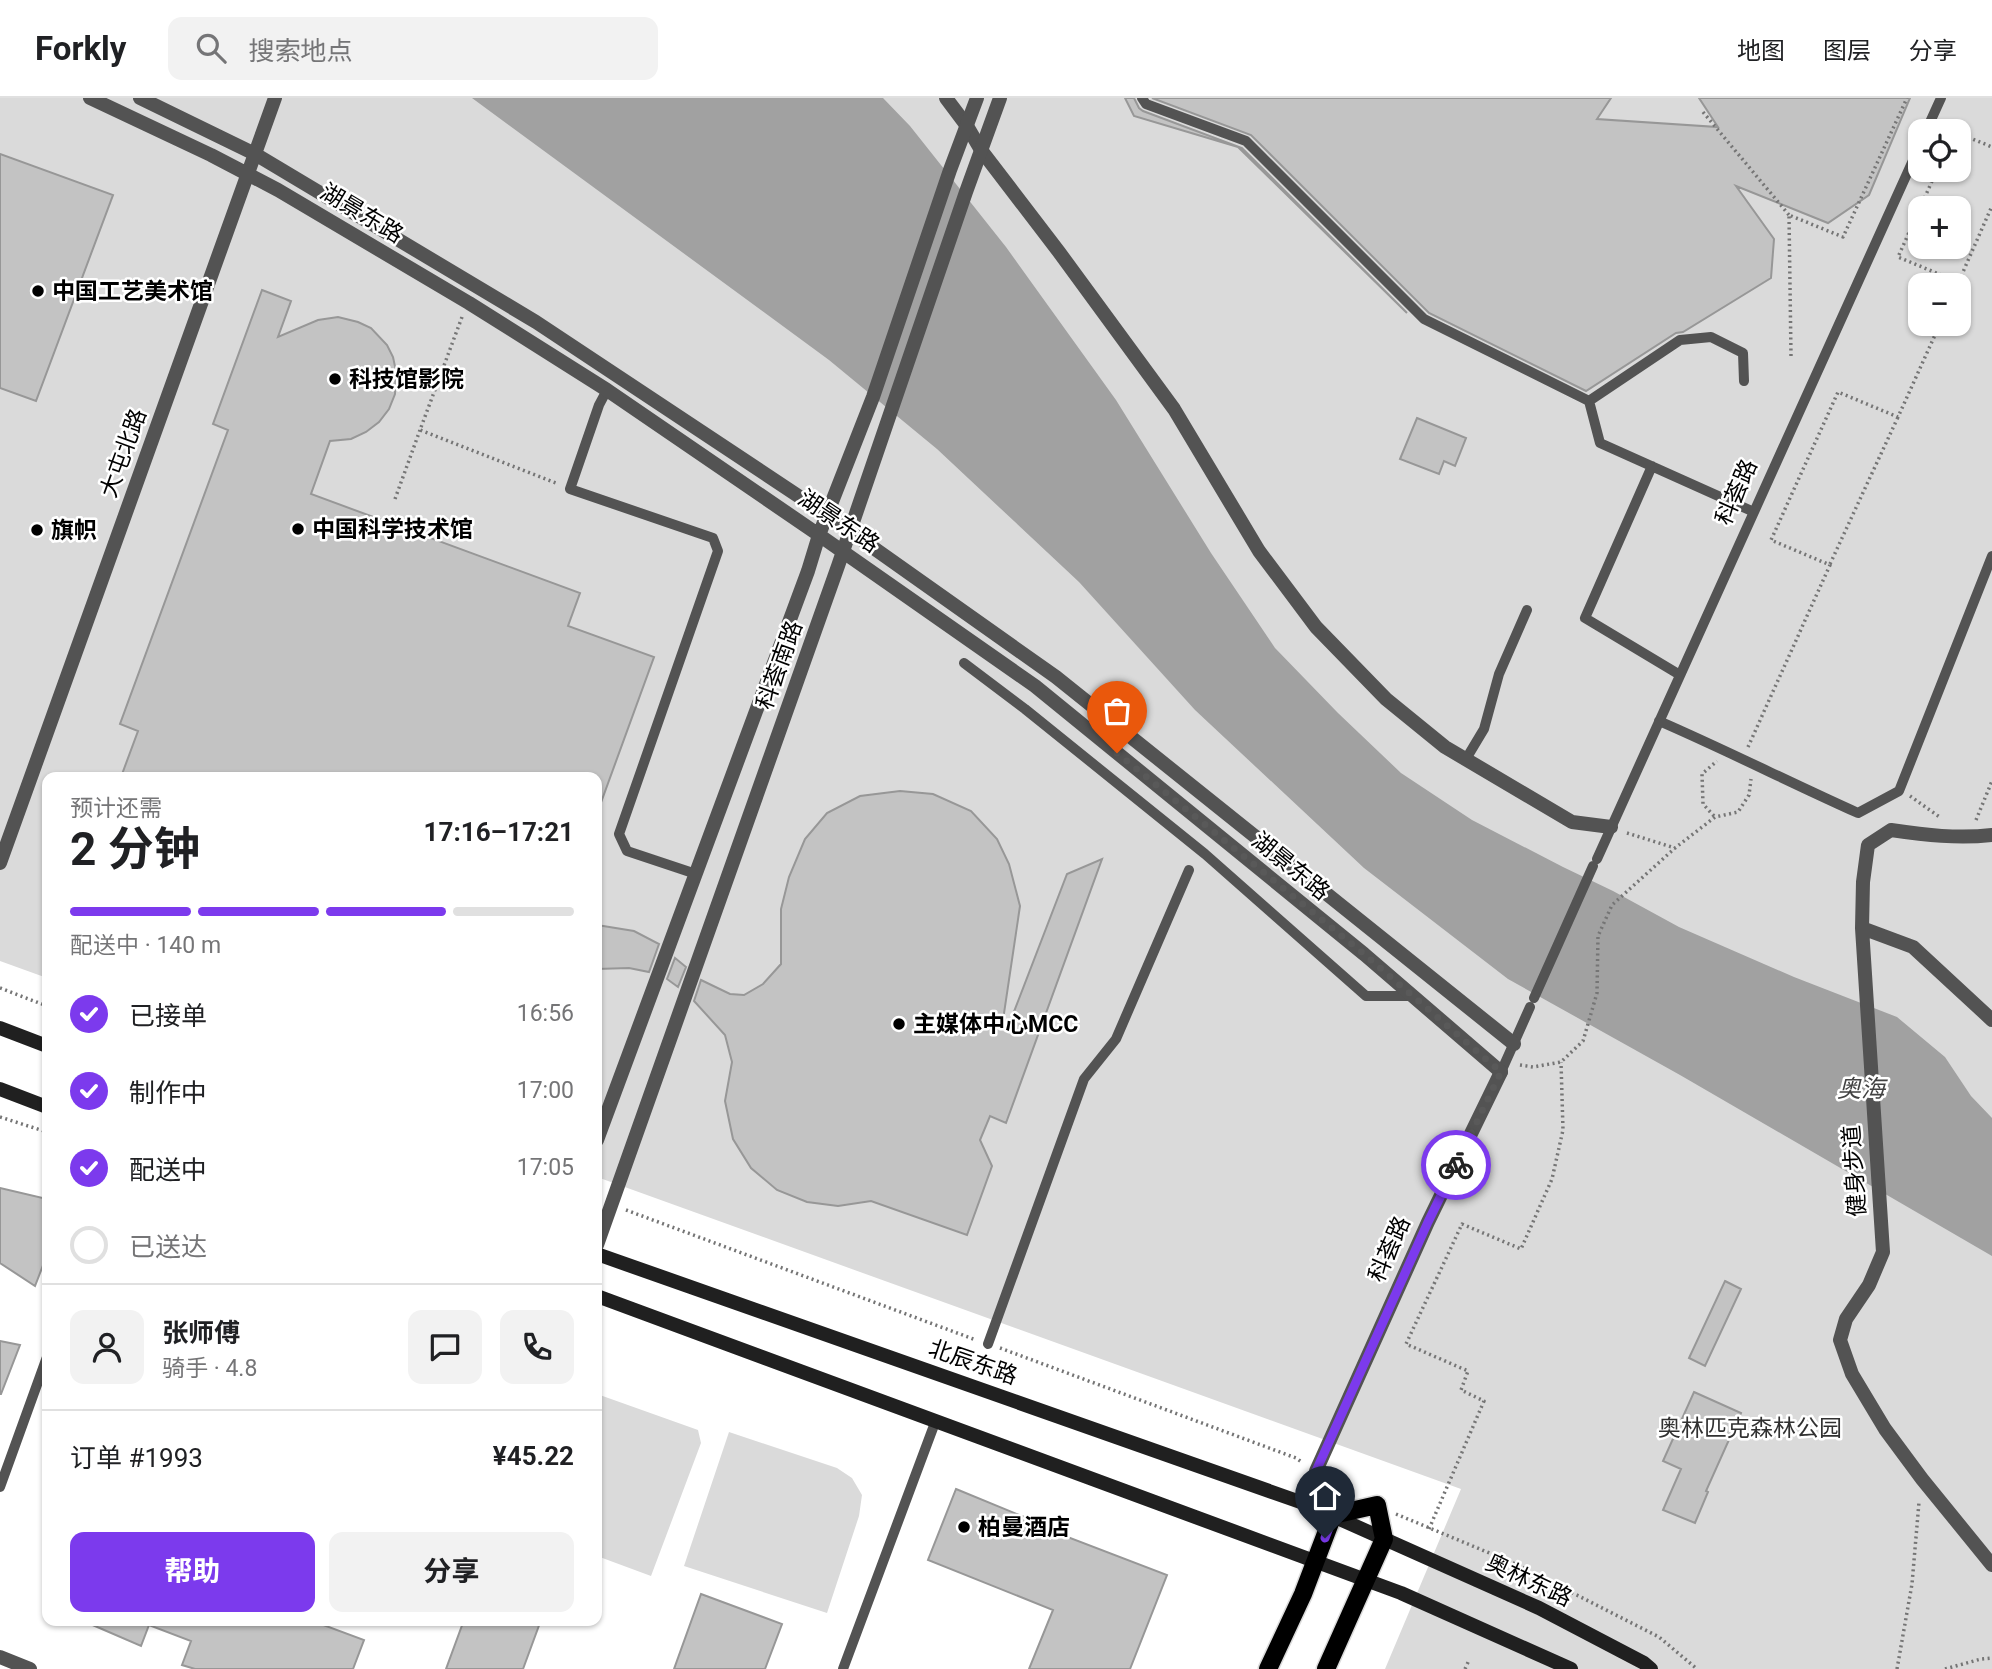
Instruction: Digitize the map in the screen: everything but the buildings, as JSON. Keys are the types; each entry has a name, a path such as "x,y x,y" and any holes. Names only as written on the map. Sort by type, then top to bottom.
{"main road":[{"path":"0,1028 42,1044"},
{"path":"0,1089 42,1105"},
{"name":"北辰东路","path":"602,1256 1275,1493 1334,1515 1384,1539"},
{"path":"602,1298 1315,1560 1406,1595 1571,1669"},
{"path":"1268,1669 1334,1515 1377,1505 1384,1539 1326,1669"},
{"name":"奥林东路","path":"1384,1539 1539,1608 1651,1669"}],"street":[{"name":"湖景东路","path":"90,98 278,190 469,303 607,390 843,551 1035,686 1364,954 1434,1015 1503,1068"},
{"name":"湖景东路","path":"140,98 255,154 536,322 827,515 1056,677 1514,1044"},
{"name":"大屯北路","path":"0,863 275,98"},
{"path":"946,98 981,150 1174,409 1259,551 1316,627 1386,699 1444,747 1572,822 1611,827"},
{"name":"科荟南路","path":"602,1127 819,535 873,397 977,98"},
{"name":"科荟南路","path":"602,1231 1000,98"},
{"name":"健身步道","path":"1992,835 1969,838 1891,830 1868,845 1863,882 1863,958 1883,1252 1869,1285 1846,1319 1840,1340 1852,1374 1885,1429 1992,1565"},
{"path":"1862,928 1913,947 1992,1020"},
{"path":"1434,1015 1448,1010 1452,995"},
{"name":"科荟路","path":"1316,1471 1428,1222 1503,1068"},
{"path":"1316,1471 1334,1515"},
{"path":"0,1657 30,1669"}],"lane":[{"path":"1142,98 1146,104 1246,141 1424,319 1589,401 1600,443 1754,512"},
{"path":"1931,119 1941,98"},
{"name":"科荟路","path":"1503,1068 1908,172"},
{"path":"1589,401 1679,340 1711,337 1743,353 1744,382"},
{"path":"607,390 596,413 570,489 713,538 718,551 619,834 627,851 696,874"},
{"path":"1652,466 1585,618 1680,675"},
{"path":"1659,721 1858,813 1899,789 1992,556"},
{"path":"1466,759 1484,729 1499,674 1527,610"},
{"path":"964,663 1205,854 1366,996 1412,996"},
{"path":"988,1344 1084,1079 1116,1039 1189,870"},
{"path":"0,1487 42,1371"},
{"path":"843,1669 936,1420"}],"path":[{"path":"1703,112 1789,215 1843,237 1907,98"},
{"path":"1971,138 1992,147"},
{"path":"1963,273 1992,206"},
{"path":"1789,215 1791,356"},
{"path":"1908,235 1898,257 1934,273"},
{"path":"395,499 458,324 469,303"},
{"path":"1503,1068 1533,1067 1560,1062 1583,1041 1597,993 1598,936 1612,905 1675,848 1715,817 1738,812 1749,795 1751,776 1743,758 1935,336"},
{"path":"1830,565 1771,540 1838,392 1898,417"},
{"path":"420,430 570,489"},
{"path":"1715,817 1703,804 1702,774 1719,759 1743,758"},
{"path":"1899,789 1969,838 1992,781"},
{"path":"1611,827 1675,848"},
{"path":"0,988 42,1004"},
{"path":"1429,1529 1484,1401 1461,1390 1468,1371 1406,1344 1462,1224 1521,1249 1552,1179 1563,1130 1560,1062"},
{"path":"0,1117 42,1130"},
{"path":"611,1205 1296,1458 1316,1471"},
{"path":"1897,1669 1912,1584 1922,1479"},
{"path":"1377,1505 1518,1565 1659,1637 1697,1669"},
{"path":"1945,1669 1992,1658"},
{"path":"1465,1669 1469,1660"}],"green space":[{"name":"奥林匹克森林公园","path":"0,98 1992,98 1992,1669 1385,1669 1461,1489 602,1179 602,772 42,772 42,976 0,961"},
{"path":"602,1396 698,1430 701,1443 651,1576 602,1558"},
{"path":"729,1432 837,1468 852,1478 862,1495 859,1516 827,1613 684,1566"}],"water":[{"name":"奥海","path":"472,98 883,98 910,126 1006,247 1116,400 1211,553 1275,648 1401,773 1472,820 1679,927 1794,977 1897,1017 1945,1057 1971,1096 1992,1118 1992,1256 1680,1075 1508,979 1364,868 1195,710 1079,582 937,449 829,360"}],"way so far":[{"path":"1117,753 1364,954 1501,1072 1456,1165"}],"place":[{"name":"中国工艺美术馆","path":"38,291"},
{"name":"科技馆影院","path":"335,379"},
{"name":"中国科学技术馆","path":"298,529"},
{"name":"旗帜","path":"37,530"},
{"name":"主媒体中心MCC","path":"899,1024"},
{"name":"柏曼酒店","path":"964,1527"}],"route":[{"path":"1325,1538 1334,1515 1316,1471 1456,1165"}]}
